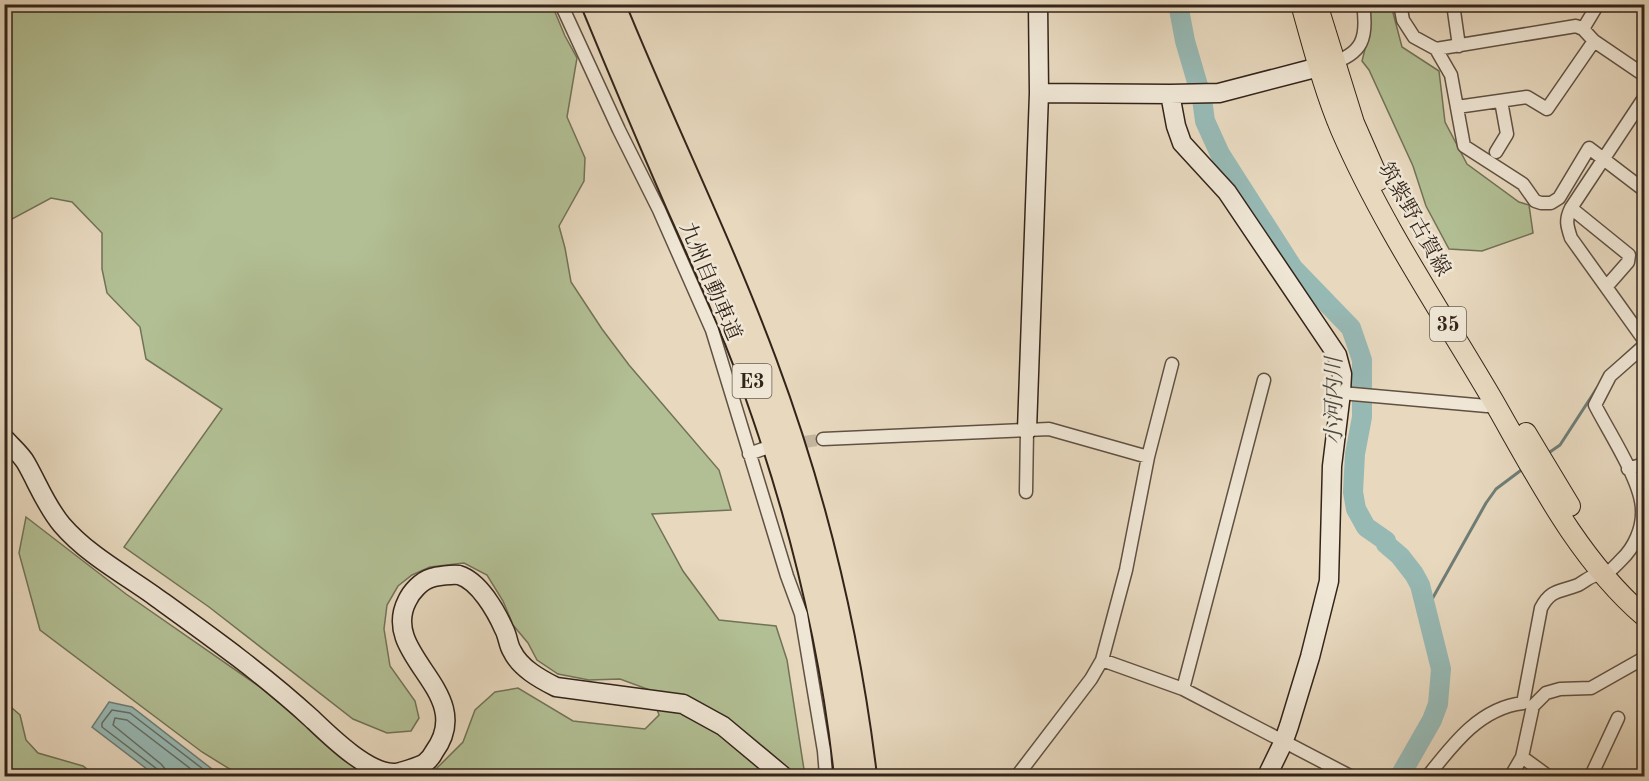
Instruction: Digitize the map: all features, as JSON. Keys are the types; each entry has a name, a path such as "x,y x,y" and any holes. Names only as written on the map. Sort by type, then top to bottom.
{"highway":[{"name":"九州自動車道","path":"593,4 701,256 764,415 786,484 818,602 841,733 846,777"},
{"name":"九州自動車道","path":"613,4 745,311 787,426 822,539 837,604 851,679 865,777"}],"main road":[{"name":"筑紫野古賀線","path":"1301,4 1380,182 1398,216 1609,571 1629,603 1644,616"},
{"name":"筑紫野古賀線","path":"1317,4 1340,129 1369,187 1543,489 1565,522 1609,571 1644,599"}],"street":[{"path":"561,4 659,210 712,330 787,576 801,614 826,777"},
{"path":"1026,492 1039,93 1038,4"},
{"path":"1039,93 1219,93 1327,65 1347,57 1360,47 1366,31 1363,4"},
{"path":"1400,4 1402,20 1414,37 1436,49 1451,75 1464,146 1523,184 1535,201 1551,203 1559,198 1589,148 1644,190"},
{"path":"1453,4 1460,46"},
{"path":"1583,29 1598,4"},
{"path":"1436,49 1576,26 1644,75"},
{"path":"1457,107 1527,98 1546,109 1594,41"},
{"path":"1175,94 1176,126 1182,142 1227,192 1337,355 1346,393 1332,465 1329,581 1310,657 1283,743 1267,777"},
{"path":"1644,98 1571,208 1566,224 1571,238 1644,340"},
{"path":"1496,152 1507,134 1502,101"},
{"path":"1571,208 1629,255 1628,262 1607,286"},
{"path":"1511,777 1522,757 1541,608 1547,597 1558,591 1609,571 1629,553 1638,533 1641,517 1640,498 1628,469 1595,405 1610,376 1644,346"},
{"path":"1017,777 1091,679 1102,660 1126,570 1148,457 1172,364"},
{"path":"1183,689 1264,380"},
{"path":"1346,393 1487,406 1494,403"},
{"path":"823,439 1049,429 1148,457"},
{"path":"4,438 25,460 44,500 62,526 94,555 225,646 283,693 336,741 363,762 374,767 394,773 424,765 441,743 446,726 445,711 437,690 404,639 400,616 408,598 417,586 430,578 459,575 480,589 498,616 512,652 526,668 542,680 556,687 683,704 723,726 783,777"},
{"path":"749,454 763,449"},
{"path":"1628,469 1644,464"},
{"path":"1428,777 1449,749 1472,726 1492,712 1508,705 1528,705 1546,693 1560,689 1591,687 1644,658"},
{"path":"1102,660 1183,689 1350,777"},
{"path":"1591,777 1618,718"},
{"path":"1522,757 1548,777"}],"green space":[{"path":"5,5 552,5 577,58 567,117 585,158 584,181 559,226 571,282 629,365 719,470 731,510 652,514 683,571 719,620 776,626 787,660 805,776 424,776 435,770 463,742 475,710 495,692 518,688 573,721 645,729 659,715 650,690 620,679 589,680 558,674 537,660 528,643 513,625 503,601 487,575 464,563 430,567 412,575 398,586 387,605 384,629 390,666 415,701 419,718 411,731 387,733 353,719 209,607 124,547 222,409 146,359 140,327 107,293 102,269 102,233 72,202 51,198 10,220 5,226"},
{"path":"1367,5 1391,5 1402,47 1439,71 1445,122 1467,164 1519,202 1529,205 1533,233 1482,251 1449,249 1426,206 1413,166 1369,70 1362,61 1369,33"},
{"path":"26,517 126,594 260,687 366,776 241,776 202,752 40,630 19,553"},
{"path":"5,702 20,715 26,740 38,753 83,766 96,776 5,776"}],"water":[{"path":"109,702 132,707 221,776 156,776 92,727"}],"waterway":[{"name":"小河内川","path":"1178,4 1185,41 1202,99 1205,121 1220,154 1293,268 1351,328 1362,360 1362,417 1355,454 1353,492 1356,509 1366,527 1386,541 1386,544 1400,556 1420,585 1441,669 1438,704 1432,720 1400,776"},
{"path":"1607,372 1641,340"},
{"path":"1547,454 1560,445 1597,388"},
{"path":"1426,610 1486,503 1496,489 1524,468"}],"tunnel":[{"path":"787,445 823,439"}]}
